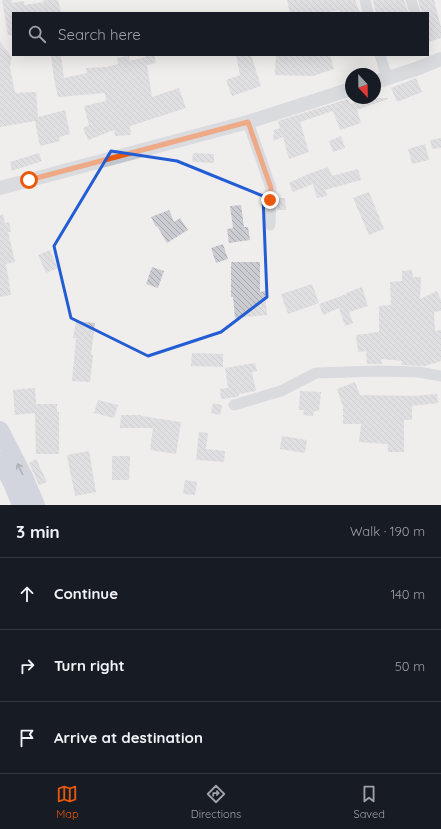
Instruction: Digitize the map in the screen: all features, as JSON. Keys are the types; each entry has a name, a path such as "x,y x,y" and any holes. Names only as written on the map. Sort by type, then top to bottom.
{"main road":[{"path":"0,430 24,477 36,505"},
{"path":"0,460 21,505"}],"street":[{"path":"365,0 368,12"},
{"path":"411,0 415,12"},
{"path":"380,56 381,68"},
{"path":"381,80 416,69 432,59"},
{"path":"0,188 248,122 345,91"},
{"path":"248,122 271,188 270,225"},
{"path":"234,405 281,391 316,373 378,371 419,372 441,376"}],"highlighted area":[{"path":"111,151 177,161 263,196 267,297 221,332 148,356 71,318 54,246"}],"building":[{"path":"2,0 12,0 12,3 24,1 24,5 44,2 43,0 58,0 61,12 12,12 12,35 8,35"},
{"path":"287,0 355,0 360,12 341,12 340,10 327,12 290,12"},
{"path":"373,0 404,0 408,12 376,12"},
{"path":"418,0 434,0 441,27 441,38 429,42 429,12 422,12"},
{"path":"0,42 12,57 10,67 15,93 36,92 38,117 65,110 70,134 59,137 60,141 40,146 35,121 0,127"},
{"path":"51,56 61,56 64,78 87,73 86,68 106,67 118,64 117,58 129,56 130,61 146,56 154,56 156,63 147,65 152,97 179,88 186,108 130,126 131,135 115,136 114,130 88,140 83,128 89,125 84,106 106,101 105,93 58,97"},
{"path":"236,56 251,56 261,86 232,96 226,80 240,75"},
{"path":"276,56 330,56 334,69 313,76 275,75"},
{"path":"416,78 422,92 397,102 391,88"},
{"path":"381,98 388,99 381,101"},
{"path":"345,100 345,104 374,104 357,110 361,123 340,130 333,111 300,122 309,152 289,159 283,137 273,141 274,130 280,128 278,121"},
{"path":"341,136 345,148 333,152 329,141"},
{"path":"441,138 441,148 432,149 430,140"},
{"path":"425,144 429,160 412,164 408,149"},
{"path":"39,153 42,161 12,171 10,162"},
{"path":"193,153 214,154 214,163 192,162"},
{"path":"328,167 332,176 358,169 361,180 325,190 327,196 317,198 313,184 293,192 289,183"},
{"path":"369,192 384,229 369,235 353,198"},
{"path":"278,198 285,198 286,210 277,210"},
{"path":"241,205 244,227 248,227 250,240 229,243 227,229 233,228 230,206"},
{"path":"169,210 174,222 180,218 188,230 167,243 151,217"},
{"path":"3,214 5,223 9,222 11,232 8,232 15,262 6,264 11,295 0,297 0,215"},
{"path":"223,244 228,259 216,263 211,248"},
{"path":"50,250 58,268 46,273 38,255"},
{"path":"231,262 260,262 260,292 265,291 267,315 235,318 233,297 231,297"},
{"path":"152,267 164,271 158,288 146,284"},
{"path":"412,270 413,277 421,277 420,299 437,291 441,300 441,311 434,312 435,331 441,330 441,361 425,366 401,365 402,361 381,359 382,364 367,364 366,351 358,352 356,335 379,332 379,306 391,305 390,282 402,281 402,271"},
{"path":"312,284 319,303 288,314 281,294"},
{"path":"362,287 368,306 349,312 353,323 345,326 339,308 323,315 319,304"},
{"path":"76,321 95,323 91,355 93,355 90,382 72,381 76,338 73,338"},
{"path":"192,353 223,354 223,367 191,366"},
{"path":"255,363 257,371 252,372 256,391 239,394 239,396 236,397 221,399 220,389 228,388 225,368"},
{"path":"355,382 360,395 413,396 437,394 438,403 412,406 412,420 404,420 404,452 388,452 388,444 359,442 361,424 343,424 343,406 337,389"},
{"path":"35,388 36,404 57,404 57,412 59,412 59,454 36,454 35,413 15,415 13,390"},
{"path":"300,391 321,392 319,411 314,411 313,416 303,415 304,410 299,410"},
{"path":"98,400 118,405 114,418 94,413"},
{"path":"213,403 222,405 220,415 211,413"},
{"path":"121,415 141,415 181,422 176,454 150,450 153,428 120,428"},
{"path":"199,432 208,433 206,449 225,451 224,462 196,460"},
{"path":"282,436 307,440 305,453 280,449"},
{"path":"89,451 96,492 75,496 67,455"},
{"path":"112,456 130,456 129,480 112,480"},
{"path":"36,459 47,482 39,485 29,463"},
{"path":"185,480 197,482 195,495 183,494"}],"route":[{"path":"29,180 248,122 271,188 270,200"}]}
